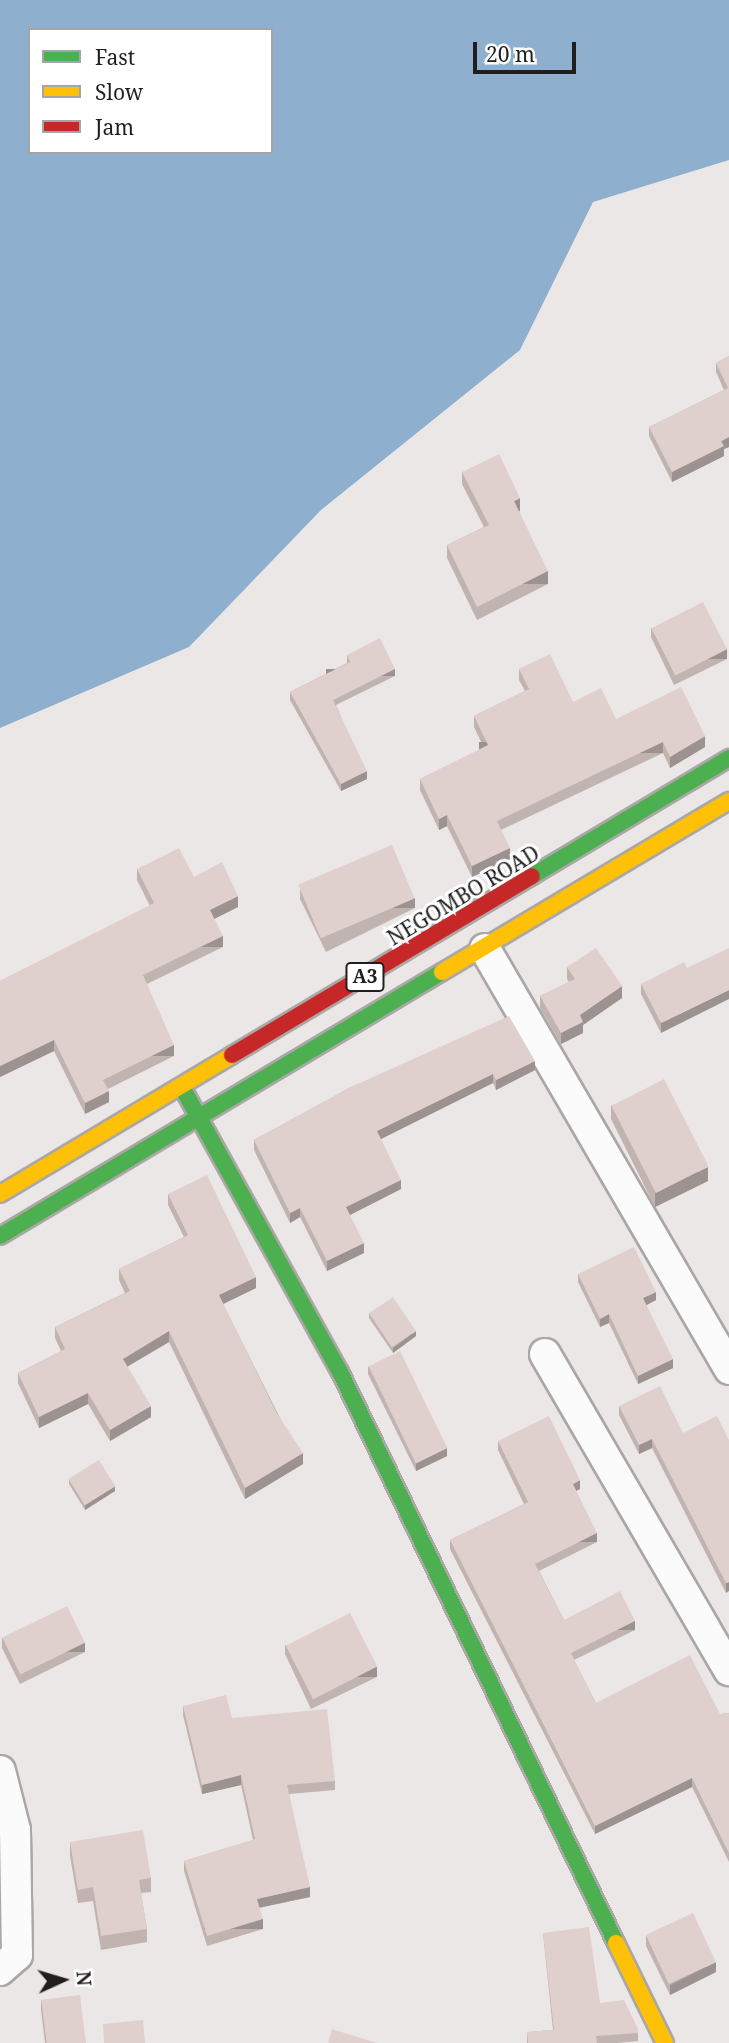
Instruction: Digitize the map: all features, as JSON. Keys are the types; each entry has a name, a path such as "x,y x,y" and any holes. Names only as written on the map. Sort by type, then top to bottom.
{"main road":[{"name":"NEGOMBO ROAD","path":"0,1194 729,758"},
{"name":"A3","path":"0,1236 485,950 729,801"},
{"path":"182,1087 340,1372 665,2043"}],"street":[{"path":"485,950 729,1369"},
{"path":"545,1354 729,1670"},
{"path":"0,1771 15,1830 17,1955 0,1970"}],"water":[{"path":"0,0 729,0 729,160 593,202 520,350 321,510 189,647 0,728"}],"building":[{"path":"729,356 729,437 721,441 724,446 672,472 649,427 728,388 716,363"},
{"path":"499,454 520,498 514,501 548,571 477,607 447,545 489,525 462,472"},
{"path":"703,602 727,649 675,676 651,628"},
{"path":"380,638 395,669 333,700 367,771 341,784 290,692 350,662 347,655"},
{"path":"550,654 573,702 601,688 616,719 681,687 705,736 670,757 663,742 497,821 510,848 472,866 447,815 439,819 420,779 488,745 474,716 529,689 519,669"},
{"path":"392,845 415,898 321,938 298,885"},
{"path":"179,848 194,877 222,862 238,896 210,910 223,936 143,975 174,1045 103,1080 109,1091 85,1103 54,1040 0,1066 0,981 154,903 137,869"},
{"path":"596,948 622,986 580,1015 583,1022 561,1033 540,996 575,979 567,967"},
{"path":"729,948 729,990 661,1023 641,984 684,962 687,968"},
{"path":"509,1016 535,1061 496,1080 493,1074 377,1131 401,1180 346,1207 364,1243 327,1261 300,1208 290,1213 254,1140 353,1086"},
{"path":"664,1079 708,1166 656,1193 611,1106"},
{"path":"207,1175 256,1277 219,1295 276,1412 303,1453 245,1488 169,1331 123,1359 151,1406 110,1430 88,1393 39,1417 18,1373 65,1349 55,1327 130,1291 119,1269 188,1235 168,1194"},
{"path":"634,1247 656,1292 643,1298 673,1359 638,1376 609,1314 600,1319 578,1274"},
{"path":"393,1297 416,1331 392,1347 369,1313"},
{"path":"400,1351 447,1448 416,1463 369,1366"},
{"path":"660,1386 683,1433 717,1416 729,1440 729,1582 726,1583 652,1439 639,1445 619,1406"},
{"path":"549,1416 580,1480 573,1484 597,1533 535,1564 564,1620 620,1591 635,1621 571,1653 596,1703 690,1655 720,1714 729,1713 729,1853 692,1778 595,1826 450,1540 528,1502 498,1441"},
{"path":"99,1460 115,1486 85,1505 68,1479"},
{"path":"67,1606 85,1643 20,1674 2,1638"},
{"path":"350,1613 377,1666 313,1699 286,1646"},
{"path":"226,1695 232,1718 327,1709 335,1781 287,1785 310,1887 257,1899 263,1919 207,1936 184,1861 255,1839 241,1775 202,1785 183,1706"},
{"path":"143,1830 151,1878 139,1880 147,1929 101,1936 93,1887 78,1890 70,1842"},
{"path":"693,1913 716,1962 669,1984 646,1935"},
{"path":"589,1927 600,2003 624,2000 638,2033 596,2036 597,2043 528,2043 527,2032 554,2030 543,1933"},
{"path":"80,1995 86,2043 47,2043 41,2000"},
{"path":"143,2020 145,2043 104,2043 103,2024"},
{"path":"332,2029 377,2043 328,2043"}],"traffic: fast":[{"path":"532,876 729,758"},
{"path":"0,1236 442,972"},
{"path":"183,1089 340,1372 616,1943"}],"traffic: slow":[{"path":"442,972 729,801"},
{"path":"0,1194 232,1055"},
{"path":"616,1943 665,2043"}],"traffic: jam":[{"path":"232,1055 532,876"}]}
